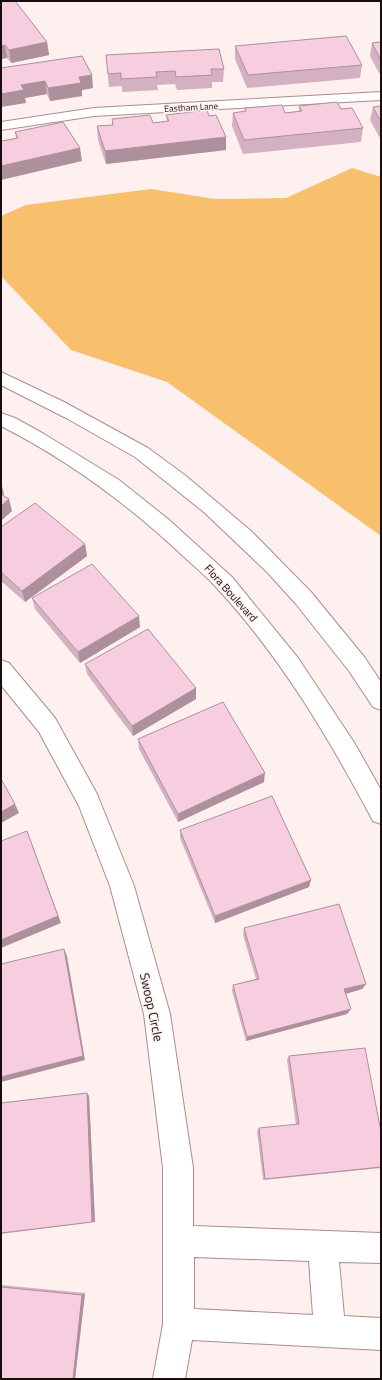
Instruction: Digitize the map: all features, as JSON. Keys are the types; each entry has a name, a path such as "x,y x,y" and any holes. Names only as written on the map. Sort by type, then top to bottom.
{"street":[{"name":"Eastham Lane","path":"1,126 94,112 381,96"},
{"path":"1,378 79,416 144,455 216,512 283,576 338,638 381,700"},
{"name":"Flora Boulevard","path":"1,419 85,467 127,495 169,530 224,582 287,658 324,712 361,774 381,813"},
{"name":"Swoop Circle","path":"1,669 47,725 89,802 122,886 156,1014 178,1168 179,1324 169,1379"},
{"path":"179,1241 381,1248"},
{"path":"323,1246 330,1332"},
{"path":"179,1324 381,1334"}],"shaded area":[{"path":"352,168 381,177 381,536 167,382 71,350 1,276 1,216 26,205 151,189 215,199 286,198"}],"building":[{"path":"1,1 15,1 47,42 9,50 5,45 1,46"},
{"path":"346,36 362,65 248,75 235,46"},
{"path":"381,42 381,60 372,43"},
{"path":"219,49 224,69 211,69 212,75 176,77 175,71 156,72 157,77 121,79 121,73 108,74 106,55"},
{"path":"82,56 92,75 79,77 81,83 48,88 45,81 21,85 24,90 1,94 1,68"},
{"path":"337,102 341,109 352,108 363,128 244,140 233,113 246,111 245,108 282,105 285,113 302,111 299,106"},
{"path":"381,106 381,122 373,107"},
{"path":"207,110 209,116 216,115 226,137 105,151 97,126 113,125 112,119 150,115 153,123 169,121 166,115"},
{"path":"63,122 80,148 1,166 1,140 18,138 15,132"},
{"path":"1,494 9,499 1,506"},
{"path":"35,503 85,544 22,591 1,572 1,527"},
{"path":"92,564 139,616 78,652 32,598"},
{"path":"148,629 196,688 132,726 85,664"},
{"path":"223,702 265,773 178,814 138,739"},
{"path":"1,779 15,804 1,812"},
{"path":"272,796 311,880 215,916 180,830"},
{"path":"27,831 58,916 1,940 1,841"},
{"path":"339,904 366,984 344,989 351,1009 247,1037 233,985 259,979 244,928"},
{"path":"64,949 83,1056 1,1077 1,964"},
{"path":"365,1048 381,1132 381,1167 265,1179 259,1128 299,1124 289,1056"},
{"path":"87,1093 92,1222 1,1233 1,1103"},
{"path":"1,1287 82,1295 73,1379 1,1379"}]}
